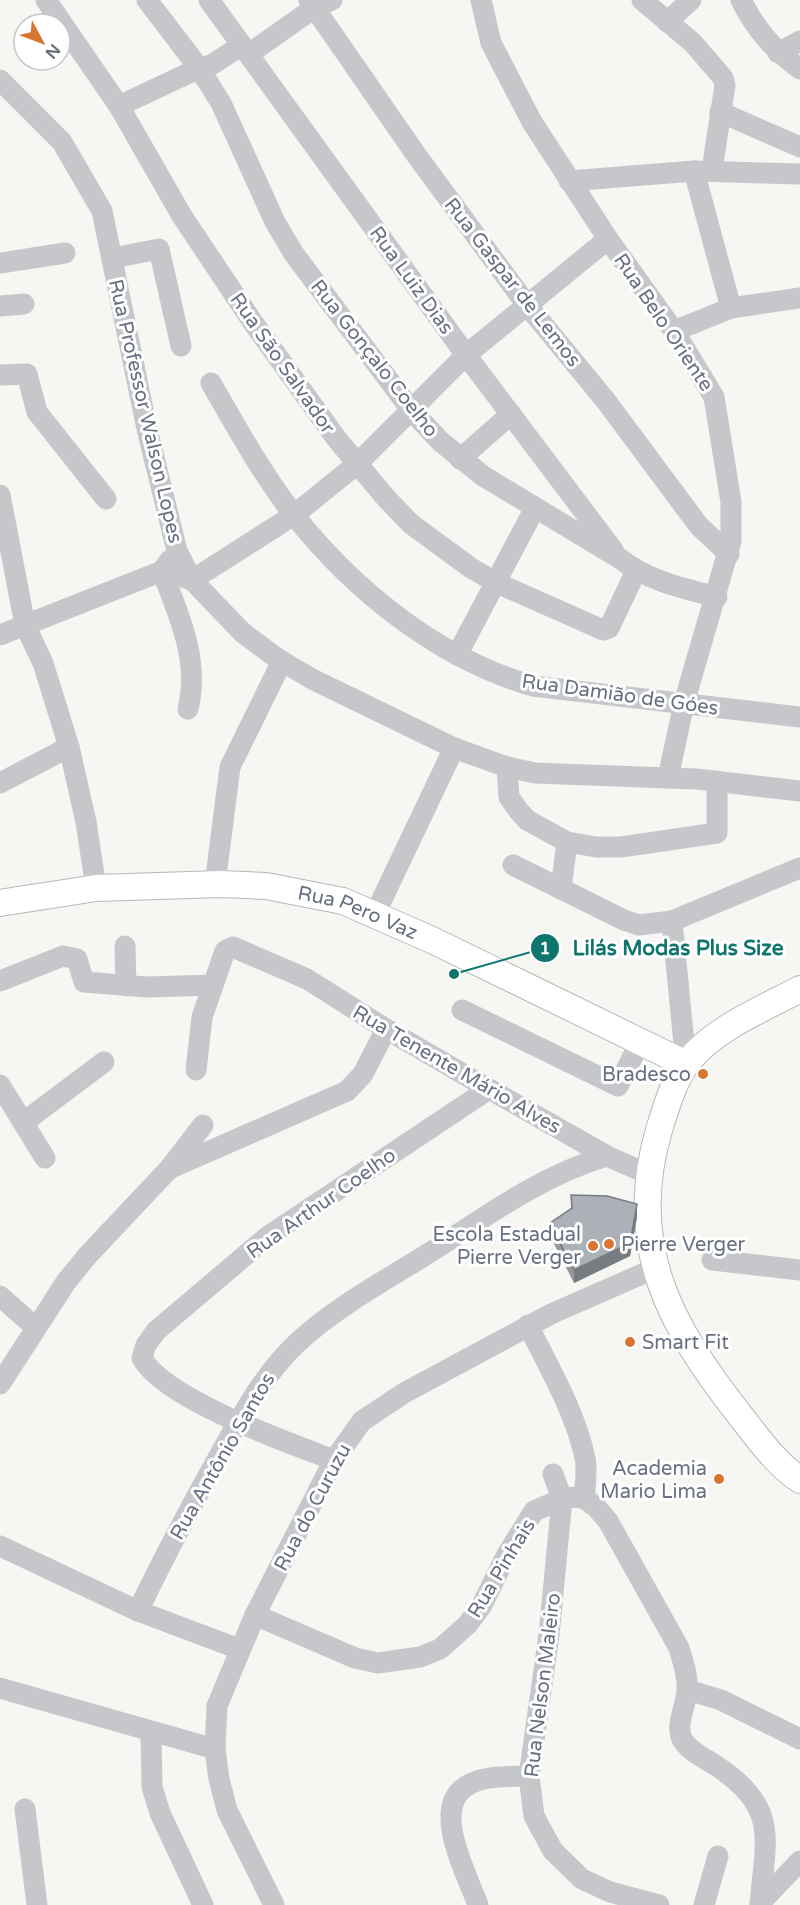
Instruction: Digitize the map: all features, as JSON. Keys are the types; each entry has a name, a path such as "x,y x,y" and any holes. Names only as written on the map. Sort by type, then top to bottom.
{"main road":[{"name":"Rua Pero Vaz","path":"0,903 49,893 96,888 215,884 266,886 343,901 375,914 686,1064"},
{"path":"800,989 731,1027 699,1050 686,1064 676,1082 662,1120 650,1175 648,1211 650,1242 656,1268 677,1325 704,1370 767,1450 800,1480"}],"street":[{"name":"Rua São Salvador","path":"46,0 119,106 194,235 311,405 357,464 411,524 471,568 497,583 603,630 609,628 636,571"},
{"name":"Rua Gonçalo Coelho","path":"147,0 199,68 221,103 275,222 294,254 412,411 460,459 535,508 619,558 636,571 670,585 717,597"},
{"name":"Rua Luiz Dias","path":"209,0 466,355 577,499 619,558"},
{"name":"Rua Belo Oriente","path":"481,0 491,43 504,71 569,181 675,331 714,397 730,502 732,527 729,554 684,703 668,778"},
{"path":"642,0 693,43 723,78 720,112 703,171 731,308"},
{"path":"668,22 691,0"},
{"path":"741,0 758,32 778,53 800,69"},
{"path":"119,106 199,68 246,49 318,3"},
{"name":"Rua Gaspar de Lemos","path":"318,3 417,156 527,305 606,401 699,526 729,554"},
{"path":"778,53 800,41"},
{"name":"Rua Professor Walson Lopes","path":"0,80 62,142 83,173 102,211 147,429 177,551 192,580 243,633 312,679 453,748 507,767 535,773 717,781 800,791"},
{"path":"720,112 800,147"},
{"path":"569,181 703,171 800,174"},
{"path":"162,571 192,580 294,515 357,464 466,355 608,239"},
{"path":"113,258 159,249 181,346"},
{"path":"0,263 65,254"},
{"path":"675,331 731,308 800,298"},
{"path":"0,306 24,304"},
{"path":"0,375 24,373 28,376 37,412 106,499"},
{"name":"Rua Damião de Góes","path":"211,383 251,453 294,515 363,586 457,655 509,679 533,686 800,717"},
{"path":"460,459 511,414"},
{"path":"0,495 25,625 44,663 69,747 86,822 96,888"},
{"path":"559,522 577,499"},
{"path":"457,655 535,508"},
{"path":"0,635 162,571 177,551"},
{"path":"162,571 191,659 193,677 188,709"},
{"path":"215,884 230,767 282,661"},
{"path":"0,783 69,747"},
{"path":"375,914 453,748"},
{"path":"507,767 509,797 527,820 567,842 596,847 621,847 713,835 718,828 717,781"},
{"path":"561,889 567,842"},
{"path":"513,865 624,920 639,925 672,921 800,868"},
{"path":"672,921 686,1064"},
{"path":"125,945 126,986"},
{"name":"Rua Tenente Mário Alves","path":"213,985 228,947 266,960 307,979 386,1029 607,1156 650,1175"},
{"path":"0,981 63,956 77,959 84,982 126,986 213,985 202,1017 196,1070"},
{"path":"462,1010 618,1086 640,1042"},
{"path":"169,1169 347,1090 363,1074 386,1029"},
{"path":"24,1122 52,1104 104,1062"},
{"path":"0,1085 45,1158"},
{"name":"Rua Arthur Coelho","path":"238,1421 192,1398 154,1374 142,1358 146,1345 156,1331 267,1237 489,1089"},
{"path":"0,1384 35,1327 88,1255 169,1169 203,1125"},
{"name":"Rua Antônio Santos","path":"138,1611 180,1527 238,1421 276,1365 299,1341 344,1307 542,1182 564,1171 607,1156"},
{"path":"712,1260 800,1270"},
{"name":"Rua do Curuzu","path":"274,1905 228,1810 219,1779 215,1749 217,1706 255,1615 334,1460 362,1421 380,1407 528,1325 656,1268"},
{"path":"1,1301 35,1327"},
{"path":"528,1325 568,1404 586,1460 584,1492 608,1521 679,1648 686,1671 688,1690 680,1727 681,1737 695,1752 746,1787 757,1801 764,1818 766,1837 760,1904"},
{"path":"238,1421 334,1460"},
{"path":"553,1474 562,1499"},
{"name":"Rua Pinhais","path":"255,1615 355,1658 378,1663 420,1657 458,1636 482,1605 530,1516 543,1506 576,1497 584,1492"},
{"name":"Rua Nelson Maleiro","path":"562,1499 549,1635 529,1776 534,1816 553,1851 582,1879 616,1901 659,1905"},
{"path":"0,1546 138,1611 239,1649"},
{"path":"0,1688 215,1749"},
{"path":"688,1690 721,1700 800,1739"},
{"path":"151,1732 149,1760 152,1787 160,1813 203,1905"},
{"path":"478,1905 449,1822 450,1807 457,1794 469,1784 484,1780 529,1776"},
{"path":"25,1809 37,1905"},
{"path":"704,1905 718,1856"},
{"path":"760,1904 800,1861"}],"building":[{"name":"Escola Estadual Pierre Verger","path":"571,1195 607,1196 637,1204 630,1243 574,1270 550,1223 572,1208"}],"place":[{"name":"Lilás Modas Plus Size","path":"454,974"},
{"name":"Bradesco","path":"703,1074"},
{"name":"Pierre Verger","path":"609,1244"},
{"name":"Escola Estadual Pierre Verger","path":"593,1246"},
{"name":"Smart Fit","path":"630,1342"},
{"name":"Academia Mario Lima","path":"719,1479"}]}
